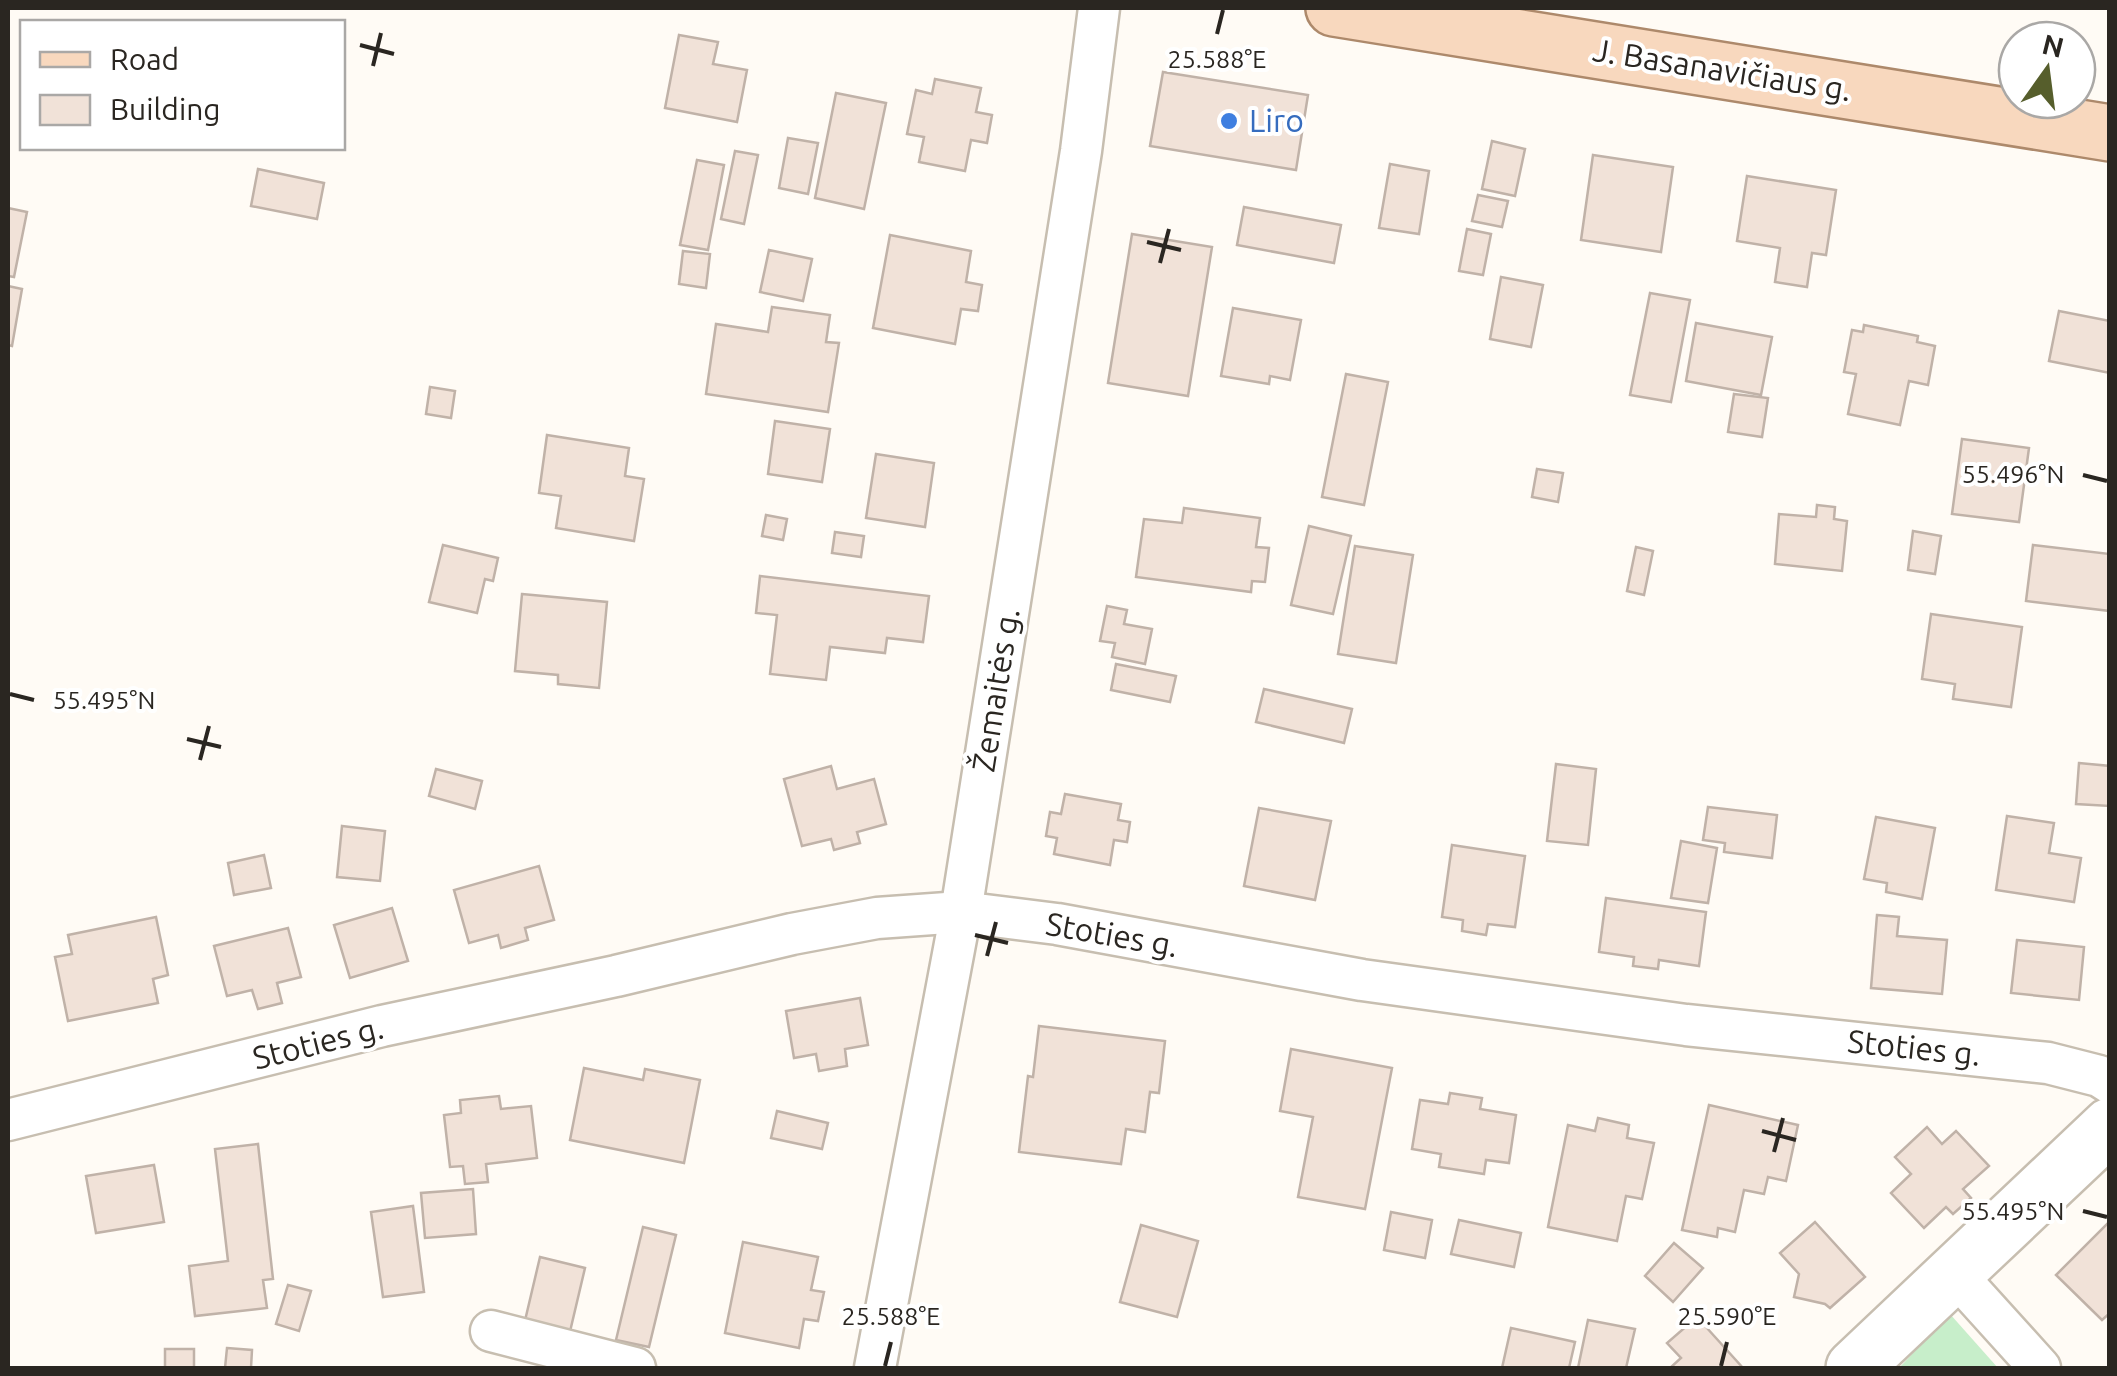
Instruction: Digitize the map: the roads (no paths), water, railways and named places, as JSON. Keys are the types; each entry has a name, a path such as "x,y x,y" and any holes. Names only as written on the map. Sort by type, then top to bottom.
{"main road":[{"name":"J. Basanavičiaus g.","path":"1334,8 2110,133"}],"street":[{"name":"Žemaitės g.","path":"875,1368 962,912 1081,150 1099,8"},
{"name":"Stoties g.","path":"8,1120 382,1026 792,934 877,918 962,912 1057,924 1362,980 1686,1024 2048,1062 2100,1076 2110,1083"},
{"path":"1854,1368 2110,1126"},
{"path":"1955,1274 2040,1368"},
{"path":"491,1331 635,1368"}],"place":[{"name":"Liro","path":"1229,121"}]}
